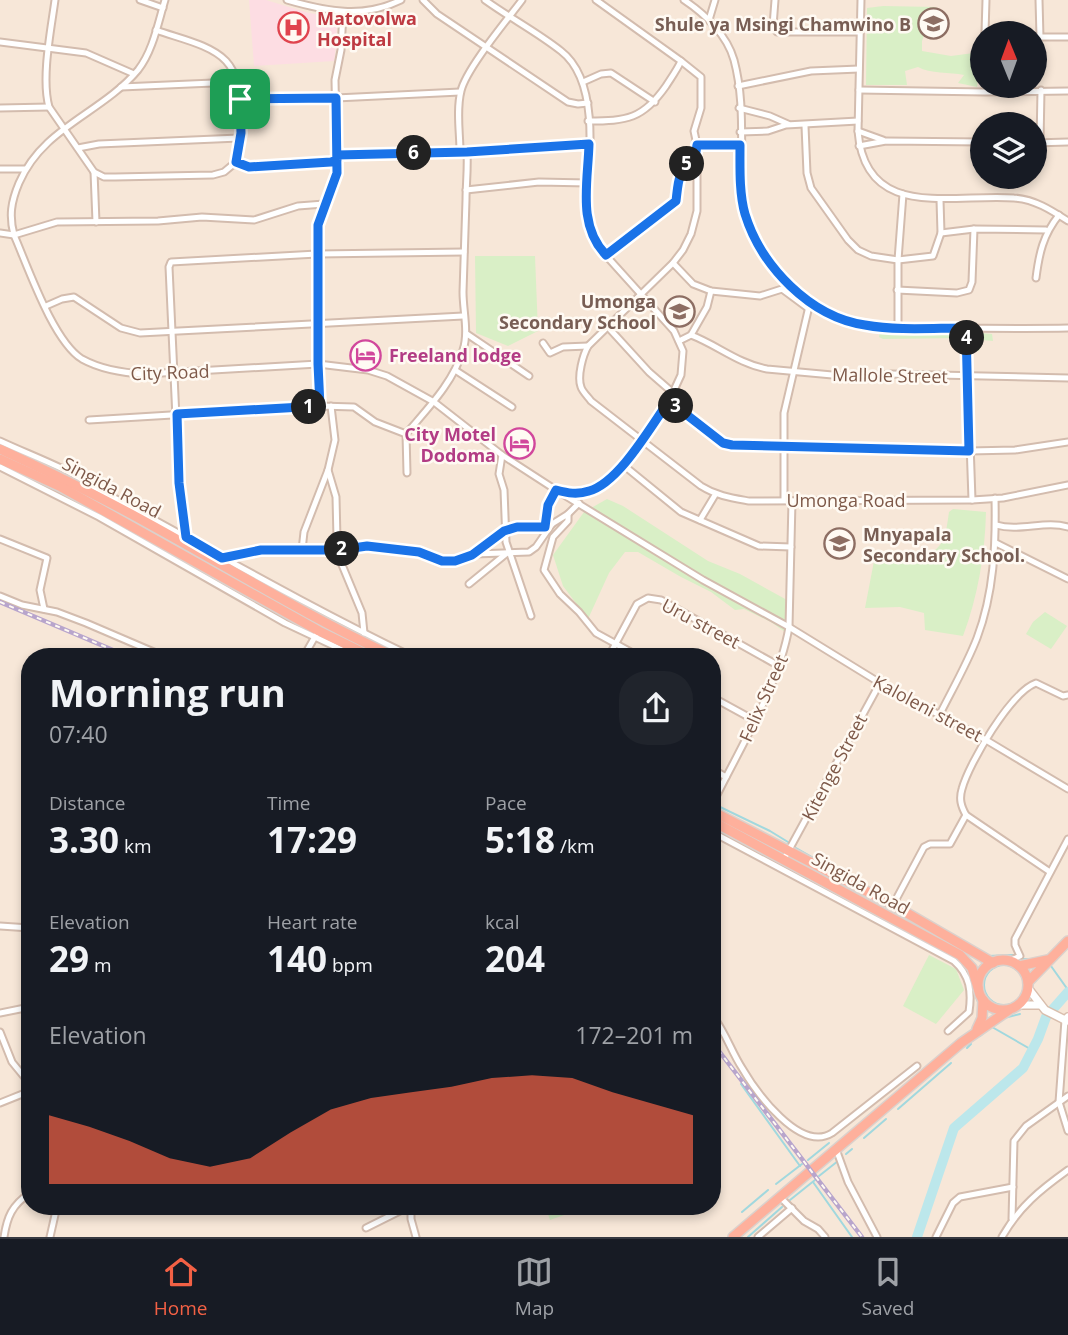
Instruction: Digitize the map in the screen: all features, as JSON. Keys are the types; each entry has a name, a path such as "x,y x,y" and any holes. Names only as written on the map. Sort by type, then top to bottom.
{"highway":[{"name":"Singida Road","path":"0,449 65,479 326,625 376,648"},
{"name":"Singida Road","path":"2,466 61,486 185,545 317,634 351,648"},
{"name":"Singida Road","path":"721,816 960,955 972,968 978,988"},
{"name":"Singida Road","path":"721,825 893,905 993,963"},
{"path":"733,1237 976,1030 1023,1000 1028,985 1068,940"},
{"path":"1018,966 1049,959"},
{"path":"976,1030 982,1017 983,1000 978,988 983,971 993,963 1009,961 1018,966 1028,985"},
{"path":"983,1000 995,1009 1014,1007"}],"main road":[{"path":"1028,985 1042,1007"},
{"path":"1014,1007 1042,1007 1065,1019"}],"street":[{"path":"55,0 46,79 49,107 94,172 96,222"},
{"path":"140,0 163,8"},
{"name":"City Road","path":"165,0 149,51 134,74 36,152 11,201 10,221 14,235 57,330 69,348 82,358 122,373 173,373 318,364 368,370 387,376 434,402 502,455 579,503"},
{"path":"286,0 343,12 382,7 401,0"},
{"path":"382,7 383,0"},
{"path":"423,0 437,14 568,102 588,103"},
{"path":"485,0 561,51 577,69 588,103 587,218 606,255 674,331 683,351 681,375 669,401 622,464 605,483 592,491 575,494 556,490 548,505 545,527"},
{"path":"407,473 406,434 434,402 456,370 467,334 463,316 466,190 469,171 464,152 460,92 466,78 522,0"},
{"path":"596,0 678,57 700,74 702,81 701,108 694,131 697,145 695,220 683,250 673,263 607,326 585,353 581,388 591,401 640,441"},
{"path":"684,0 709,20 723,37 733,58 738,86 740,177 745,213 768,261 809,306"},
{"path":"709,20 715,0"},
{"path":"775,0 773,26 777,32 860,32"},
{"path":"861,0 858,131 859,146 872,175 888,188 903,194 940,200 1014,198 1032,201 1068,221"},
{"path":"985,21 986,0"},
{"path":"1038,21 1039,0"},
{"path":"320,406 318,225 337,173 335,80 341,50 343,12"},
{"path":"94,172 104,177 213,175 224,172 236,162 240,99 236,82 226,61 208,49 156,30"},
{"path":"1047,37 1068,37"},
{"path":"0,42 86,53 134,74"},
{"path":"588,121 629,119 643,112 655,102 681,61"},
{"path":"738,86 811,71 859,69"},
{"path":"583,82 601,74 611,73 655,102"},
{"path":"121,87 236,82"},
{"path":"859,90 970,89"},
{"path":"1047,90 1068,91"},
{"path":"240,99 460,92"},
{"path":"0,108 49,107"},
{"path":"739,108 791,125"},
{"path":"740,132 768,131 791,125 858,121"},
{"path":"806,126 807,173 811,188 858,250 871,256 898,260 933,256 941,233 940,200"},
{"path":"858,131 886,141"},
{"path":"79,148 99,144 239,138"},
{"path":"859,146 886,141 970,142"},
{"path":"1047,143 1068,142"},
{"path":"236,162 249,167 337,158 589,144"},
{"path":"697,145 740,145"},
{"path":"606,255 676,201 680,176 685,165 695,158"},
{"path":"0,169 25,169"},
{"path":"466,190 539,182 588,183"},
{"path":"898,328 898,260 903,194"},
{"path":"0,233 14,235 52,223 158,221 202,217 254,220 298,206 324,204"},
{"path":"1036,278 1039,252 1046,230 1059,215"},
{"path":"941,233 974,229 1046,230"},
{"path":"897,290 957,293 969,290 972,282 974,229"},
{"path":"185,545 173,373 171,262 317,254 464,252"},
{"path":"673,263 693,284 711,292 760,296 782,289 809,306 862,325 898,328 1068,328"},
{"path":"679,341 691,335 707,307 711,292"},
{"path":"46,306 74,297 128,331 140,333 463,316"},
{"path":"784,500 784,413 809,306"},
{"path":"607,326 649,372 672,392"},
{"path":"966,328 972,500"},
{"path":"467,334 529,376"},
{"name":"Mallole Street","path":"691,335 713,343 755,367 854,377 891,374 1068,378"},
{"path":"543,343 550,353 563,348 588,346"},
{"path":"456,370 512,407"},
{"path":"669,401 723,443 732,445 969,451 1015,450 1068,442"},
{"path":"89,420 331,406 357,408 375,422 406,434"},
{"path":"302,550 304,532 328,470 335,440 331,406"},
{"path":"0,441 46,463 75,473 185,545 222,558 395,648"},
{"name":"Umonga Road","path":"640,441 715,495 749,501 972,500 1068,485"},
{"path":"502,455 499,474 504,490 504,531 508,553 531,615"},
{"path":"622,464 681,512 760,546 791,547"},
{"path":"2,466 99,517 237,596 341,648"},
{"path":"328,470 336,497 336,533 340,560 362,613 364,633"},
{"path":"700,520 715,495"},
{"path":"940,716 977,637 988,596 996,543 995,498"},
{"name":"Felix Street","path":"721,787 779,666 789,627 792,501"},
{"path":"472,555 504,531 517,527 545,527 568,514 579,503"},
{"name":"Kaloleni street","path":"579,503 638,542 1068,789"},
{"path":"568,514 568,521 551,541 544,570 560,594 596,633 623,648"},
{"path":"222,558 261,550 339,550 367,546 419,552 442,561 455,561 472,555 524,554 531,550 552,524"},
{"path":"996,525 1014,528 1053,524 1068,527"},
{"path":"0,539 47,558 40,590 44,609"},
{"path":"996,543 1068,579"},
{"path":"469,584 508,553"},
{"path":"0,596 86,623 144,648"},
{"name":"Uru street","path":"613,648 637,604 651,598 661,600 779,666"},
{"path":"309,648 317,634"},
{"name":"Kitenge Street","path":"787,855 880,683"},
{"path":"1050,872 965,815 961,805 962,790 986,740 1012,702 1031,685 1039,684 1063,696 1068,695"},
{"path":"721,702 754,720"},
{"path":"721,774 726,777"},
{"path":"893,905 924,847 930,844 950,844 965,815"},
{"path":"721,837 954,961 963,969 970,985 969,1012 948,1031"},
{"path":"1009,961 1020,956 1015,939 1068,839"},
{"path":"0,926 21,927"},
{"path":"0,1013 21,1009"},
{"path":"1065,1019 1059,1102 1068,1131"},
{"path":"721,1030 759,1093 790,1125 812,1138 825,1138 917,1066"},
{"path":"0,1032 12,1062 21,1072"},
{"path":"0,1103 21,1095"},
{"path":"1012,1219 1013,1150 1017,1134 1068,1096"},
{"path":"836,1149 848,1182 877,1237"},
{"path":"1002,1237 1012,1219 1030,1198 1068,1170"},
{"path":"936,1237 953,1203 960,1197 1013,1187"},
{"path":"780,1196 825,1237"},
{"path":"4,1237 8,1215 21,1200"},
{"path":"758,1237 792,1208"},
{"path":"50,1237 55,1215"},
{"path":"366,1228 392,1215"},
{"path":"411,1215 416,1237"}],"shaded area":[{"path":"0,0 1068,0 1068,1237 0,1237"},
{"name":"Matovolwa Hospital","path":"249,0 266,0 309,13 336,17 334,61 254,66"}],"green space":[{"path":"936,7 938,30 926,30 922,51 951,56 970,53 970,86 958,83 964,75 934,72 918,67 905,71 907,85 866,85 867,8"},
{"path":"475,256 535,256 538,331 508,346 476,333"},
{"path":"880,331 964,332 963,338 883,339 879,337"},
{"path":"969,332 992,334 993,341 982,340 979,351 969,350"},
{"path":"607,499 623,506 708,561 740,574 787,600 785,632 744,609 735,610 711,592 638,552 625,552 609,573 588,619 563,586 553,555 584,512"},
{"path":"953,509 986,512 980,575 963,636 925,630 924,613 900,607 865,608 874,561 905,561 929,554 939,547 944,538 949,512"},
{"path":"1045,612 1067,626 1051,649 1026,634 1033,622"},
{"path":"929,955 956,969 964,990 936,1024 903,1006"},
{"path":"548,1215 564,1215 550,1220"}],"waterway":[{"path":"366,637 388,648"},
{"path":"721,807 788,842"},
{"path":"796,848 826,865"},
{"path":"780,863 907,933"},
{"path":"912,921 917,925"},
{"path":"988,956 1013,955"},
{"path":"1022,959 1032,959"},
{"path":"958,961 971,979"},
{"path":"1004,965 1012,966 1018,971 1023,977 1024,985 1023,993 1018,999 1012,1004 1004,1005 996,1004 990,999 985,993 984,985 985,977 990,971 996,966 1004,965"},
{"path":"1051,966 1068,990"},
{"path":"972,984 979,1005"},
{"path":"917,1237 954,1128 1023,1068 1046,1017 1068,992"},
{"path":"1004,1018 1020,1014"},
{"path":"980,1036 991,1027"},
{"path":"992,1027 1032,1050"},
{"path":"967,1048 971,1044"},
{"path":"898,1109 951,1063"},
{"path":"741,1084 800,1166"},
{"path":"864,1138 886,1119"},
{"path":"808,1160 829,1143"},
{"path":"846,1154 852,1149"},
{"path":"819,1176 838,1161"},
{"path":"776,1184 802,1164"},
{"path":"790,1200 815,1180"},
{"path":"813,1182 852,1237"},
{"path":"742,1212 768,1190"},
{"path":"748,1237 782,1207"}],"railway":[{"path":"0,602 108,648"},
{"path":"721,1054 862,1237"}],"place":[{"name":"Shule ya Msingi Chamwino B","path":"934,24"},
{"name":"Matovolwa Hospital","path":"294,28"},
{"name":"Umonga Secondary School","path":"679,311"},
{"name":"Freeland lodge","path":"366,355"},
{"name":"City Motel Dodoma","path":"519,444"},
{"name":"Mnyapala Secondary School.","path":"840,544"}],"route":[{"path":"240,99 241,133 236,162 249,167 331,162 337,160 337,155 467,152 589,144 587,218 591,231 606,255 676,201 678,181 685,165 695,158 697,145 740,145 740,177 745,213 757,241 768,261 781,276 810,302 838,317 862,325 966,328 969,451 732,445 723,443 669,401 605,483 592,491 575,494 556,490 546,509 545,527 517,527 504,531 472,555 455,561 442,561 419,552 367,546 339,550 261,550 222,558 186,537 179,483 177,414 320,406 318,225 337,173 337,155 336,98 240,99"}]}
